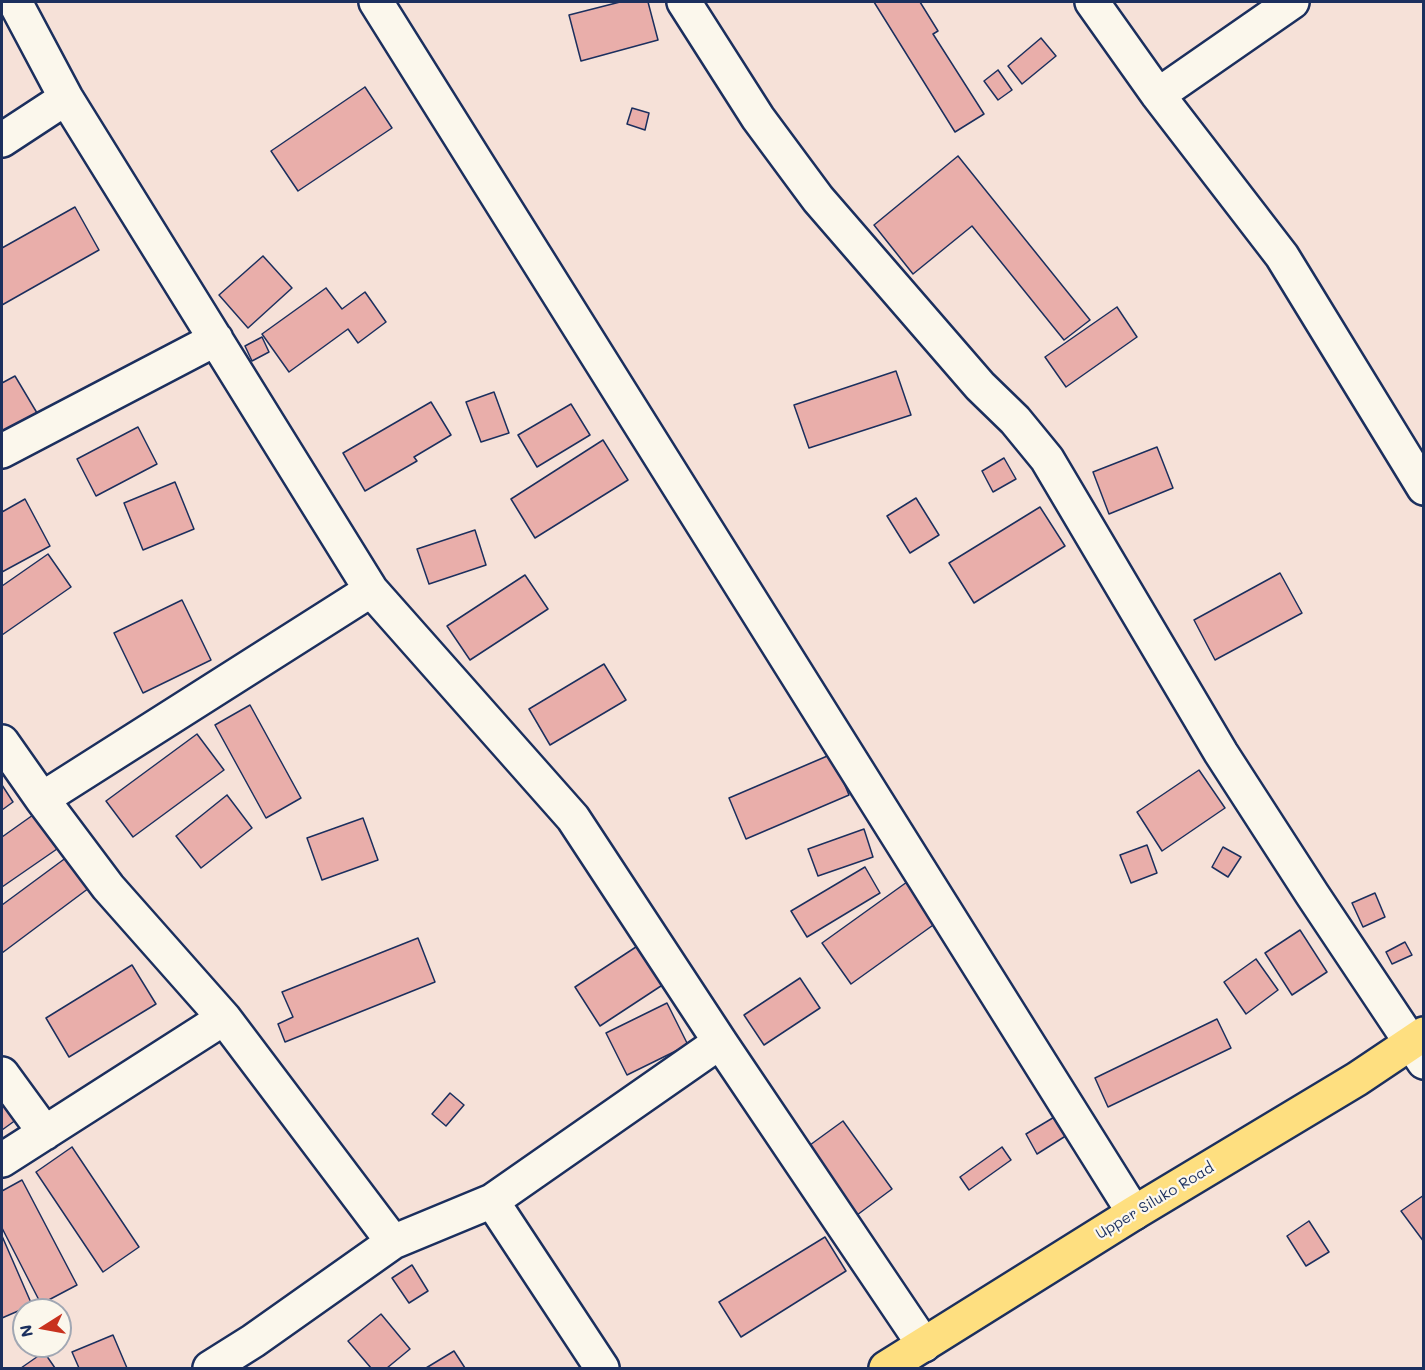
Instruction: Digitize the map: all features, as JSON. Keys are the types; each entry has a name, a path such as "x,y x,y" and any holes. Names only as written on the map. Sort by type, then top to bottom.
{"main road":[{"name":"Upper Siluko Road","path":"886,1368 1134,1213 1357,1079 1419,1046"}],"street":[{"path":"15,2 66,98 371,590 573,818 720,1042 924,1345"},
{"path":"376,2 1134,1213"},
{"path":"684,2 758,118 818,199 980,386 1015,420 1047,459 1221,753 1419,1046"},
{"path":"1092,2 1158,95 1282,256 1424,488"},
{"path":"1158,95 1292,2"},
{"path":"2,140 66,98"},
{"path":"2,451 216,339"},
{"path":"42,799 371,590"},
{"path":"2,742 108,887 224,1018 393,1242"},
{"path":"2,1160 224,1018"},
{"path":"210,1368 253,1341 393,1242 492,1201 720,1042"},
{"path":"2,1074 45,1133"},
{"path":"492,1201 602,1368"}],"building":[{"path":"620,2 648,2 658,40 581,61 569,15"},
{"path":"874,2 920,2 938,31 933,34 984,114 955,132"},
{"path":"1041,38 1056,56 1022,84 1008,66"},
{"path":"998,70 1012,90 998,100 984,81"},
{"path":"365,87 392,128 298,191 271,151"},
{"path":"632,108 649,113 645,130 627,124"},
{"path":"958,156 1090,320 1064,340 972,226 913,274 874,225"},
{"path":"75,207 99,250 2,305 2,248"},
{"path":"263,256 292,288 248,328 219,295"},
{"path":"326,288 342,309 365,292 386,322 358,343 348,329 289,372 262,334"},
{"path":"1117,307 1137,337 1066,387 1045,357"},
{"path":"262,337 269,352 252,361 245,346"},
{"path":"896,371 911,415 809,448 794,405"},
{"path":"15,376 43,423 2,445 2,383"},
{"path":"494,392 509,433 481,442 466,402"},
{"path":"431,402 451,435 414,457 417,461 365,491 343,453"},
{"path":"571,404 590,435 537,467 518,435"},
{"path":"138,427 157,464 96,496 77,459"},
{"path":"603,440 628,480 535,538 511,499"},
{"path":"1157,447 1173,488 1109,514 1093,472"},
{"path":"1004,458 1016,479 993,492 982,471"},
{"path":"175,482 194,529 143,550 124,503"},
{"path":"916,498 939,535 910,553 887,516"},
{"path":"25,499 50,546 2,572 2,512"},
{"path":"1040,507 1065,546 974,603 949,563"},
{"path":"475,530 486,565 429,584 417,549"},
{"path":"48,554 71,587 2,635 2,586"},
{"path":"1280,573 1302,613 1215,660 1194,620"},
{"path":"525,575 548,609 470,660 447,626"},
{"path":"182,600 211,660 143,693 114,633"},
{"path":"604,664 626,700 550,745 529,709"},
{"path":"250,705 301,798 266,818 215,725"},
{"path":"197,734 224,770 133,837 106,801"},
{"path":"832,754 849,795 746,839 729,798"},
{"path":"1199,770 1225,808 1162,851 1137,812"},
{"path":"2,785 13,802 2,810"},
{"path":"227,795 252,828 201,868 176,836"},
{"path":"33,815 57,849 2,887 2,837"},
{"path":"363,818 378,860 322,880 307,838"},
{"path":"864,829 873,857 818,876 808,849"},
{"path":"1147,845 1157,873 1131,883 1120,855"},
{"path":"1223,847 1241,857 1228,877 1212,867"},
{"path":"67,857 89,888 2,953 2,905"},
{"path":"865,867 880,893 807,937 791,911"},
{"path":"907,882 936,923 851,984 822,943"},
{"path":"1375,893 1385,917 1363,927 1352,903"},
{"path":"1300,930 1327,972 1292,995 1265,953"},
{"path":"418,938 435,982 285,1042 278,1024 293,1017 282,992"},
{"path":"1405,942 1412,955 1392,964 1386,952"},
{"path":"642,943 667,982 600,1026 575,987"},
{"path":"1256,959 1278,990 1246,1014 1224,982"},
{"path":"132,965 156,1004 69,1057 46,1018"},
{"path":"800,978 820,1008 764,1045 744,1015"},
{"path":"667,1003 688,1045 627,1075 606,1033"},
{"path":"1217,1019 1231,1048 1108,1107 1095,1078"},
{"path":"2,1091 20,1117 2,1130"},
{"path":"450,1093 464,1105 446,1126 432,1114"},
{"path":"1061,1113 1072,1132 1037,1154 1026,1134"},
{"path":"843,1121 892,1189 849,1221 799,1153"},
{"path":"72,1147 139,1247 103,1272 36,1172"},
{"path":"1002,1147 1011,1160 969,1190 960,1177"},
{"path":"22,1180 77,1285 52,1298 38,1298 2,1228 2,1191"},
{"path":"1424,1195 1424,1242 1401,1211"},
{"path":"1309,1221 1329,1252 1306,1266 1287,1236"},
{"path":"2,1236 29,1298 12,1298 12,1314 2,1318"},
{"path":"825,1237 846,1271 741,1337 719,1302"},
{"path":"412,1265 428,1291 409,1303 392,1278"},
{"path":"381,1314 410,1349 387,1368 371,1368 348,1341"},
{"path":"113,1335 127,1368 79,1368 72,1352"},
{"path":"454,1351 465,1368 426,1368"},
{"path":"35,1358 48,1358 55,1368 21,1368"}]}
